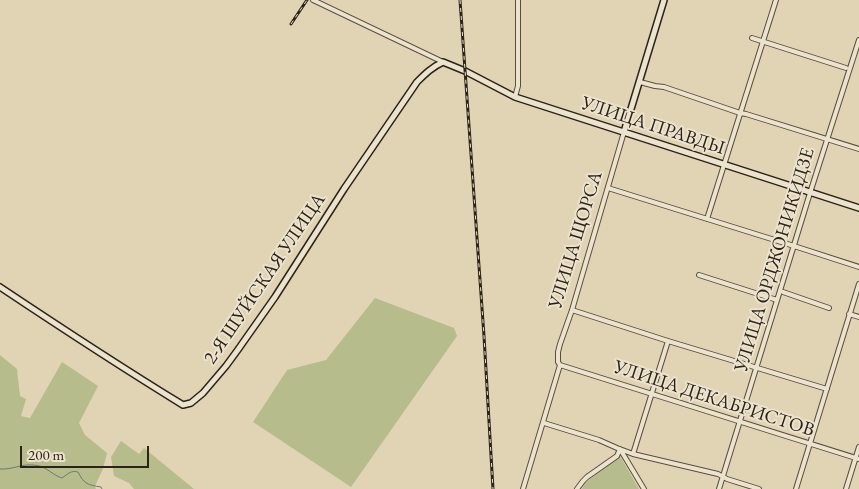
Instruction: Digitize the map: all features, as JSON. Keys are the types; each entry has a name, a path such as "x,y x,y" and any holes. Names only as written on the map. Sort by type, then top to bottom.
{"street":[{"path":"313,0 442,62"},
{"path":"515,97 518,86 518,0"},
{"name":"УЛИЦА ЩОРСА","path":"523,489 560,365 558,362 558,352 664,0"},
{"path":"707,219 776,0"},
{"path":"752,38 846,68"},
{"name":"УЛИЦА ОРДЖОНИКИДЗЕ","path":"719,489 859,40"},
{"name":"УЛИЦА ПРАВДЫ","path":"442,62 465,71 515,97 859,208"},
{"name":"2-Я ШУЙСКАЯ УЛИЦА","path":"0,287 163,393 183,405 191,403 237,351 275,297 345,188 417,82 434,66 442,62"},
{"path":"640,82 664,87 740,113 859,149"},
{"path":"608,188 859,267"},
{"path":"699,275 777,300"},
{"path":"796,489 859,284"},
{"path":"783,292 829,308"},
{"path":"572,310 826,389"},
{"path":"849,314 859,317"},
{"path":"632,454 668,341"},
{"name":"УЛИЦА ДЕКАБРИСТОВ","path":"560,365 857,459"},
{"path":"544,423 599,440 632,454 718,474 727,479 759,489"},
{"path":"846,489 857,459 859,447"},
{"path":"577,489 587,477 617,456 620,449"},
{"path":"620,449 644,489"}],"green space":[{"path":"375,298 454,328 457,336 351,487 253,422 287,370 326,360"},
{"path":"0,355 17,369 20,396 26,399 21,416 30,418 62,362 98,386 79,423 85,435 107,453 103,469 95,486 96,489 0,489"},
{"path":"121,441 139,454 144,448 194,489 134,489 129,483 114,476 111,457"},
{"path":"620,456 639,489 582,489 585,483"}],"waterway":[{"path":"0,469 37,465 62,478 71,472 78,472 87,483 102,489"}],"railway":[{"path":"291,24 307,0"},
{"path":"460,0 493,489"}]}
